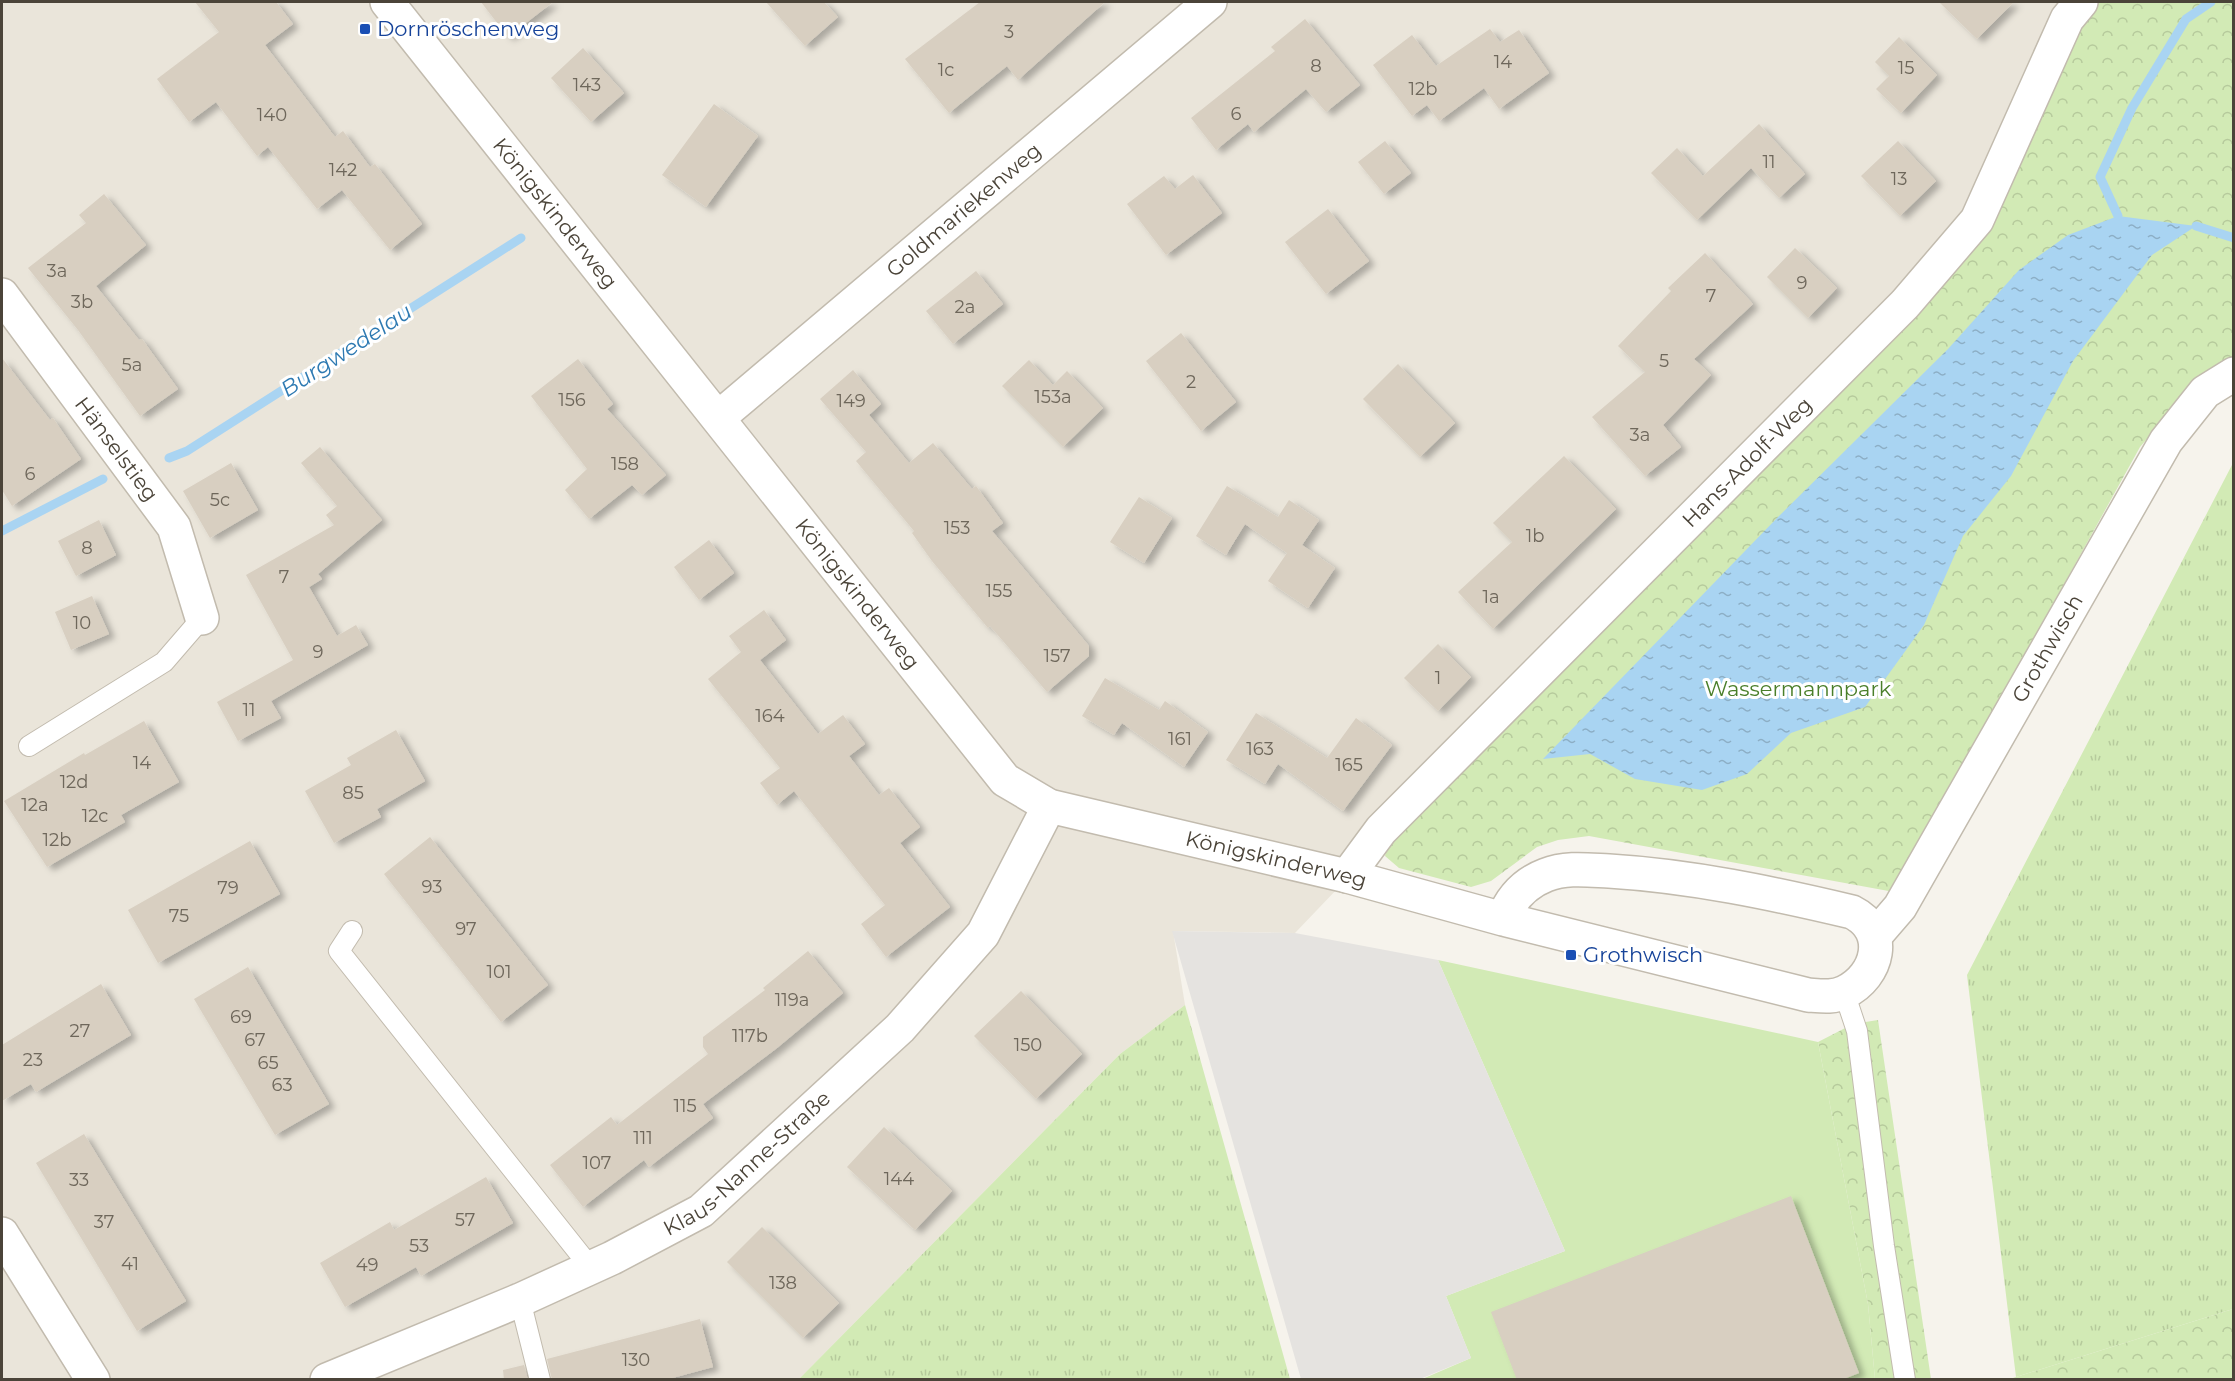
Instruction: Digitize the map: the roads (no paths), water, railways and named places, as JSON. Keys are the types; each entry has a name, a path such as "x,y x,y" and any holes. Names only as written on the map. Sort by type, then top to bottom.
{"street":[{"name":"Königskinderweg","path":"387,2 1005,780 1049,806 1347,876 1503,919 1808,994 1822,997 1844,993"},
{"name":"Goldmariekenweg","path":"718,418 1210,2"},
{"name":"Hans-Adolf-Weg","path":"1347,876 1381,830 1905,304 1977,220 2067,19 2081,2"},
{"name":"Hänselstieg","path":"2,294 174,527 202,618"},
{"name":"Grothwisch","path":"1875,936 1900,907 2166,441 2205,392 2234,374"},
{"name":"Klaus-Nanne-Straße","path":"327,1380 591,1268 701,1211 900,1028 983,934 1049,806"},
{"path":"1503,919 1508,906 1527,884 1546,874 1566,869 1696,879 1824,905 1863,917 1871,926 1875,936 1875,955 1868,969 1859,981 1844,993"},
{"path":"2,1234 93,1380"}],"lane":[{"path":"29,746 164,662 202,618"},
{"path":"352,931 339,951 591,1268"},
{"path":"1844,993 1857,1031 1884,1246 1905,1380"},
{"path":"520,1300 540,1380"}],"water":[{"path":"2118,216 2196,226 2152,255 2073,361 2011,476 1963,536 1924,625 1865,707 1791,733 1747,774 1702,790 1635,779 1590,754 1543,759 1778,517 1948,349 2019,270 2068,235"}],"waterway":[{"path":"2118,216 2100,177 2132,108 2186,19 2211,2"},
{"path":"2196,226 2234,238"},
{"name":"Burgwedelau","path":"169,458 187,451 521,238"},
{"name":"Burgwedelau","path":"2,531 103,479"}],"place":[{"name":"Dornröschenweg","path":"365,29"},
{"name":"Grothwisch","path":"1571,955"}],"park label":[{"name":"Wassermannpark","path":"1798,689"}]}
